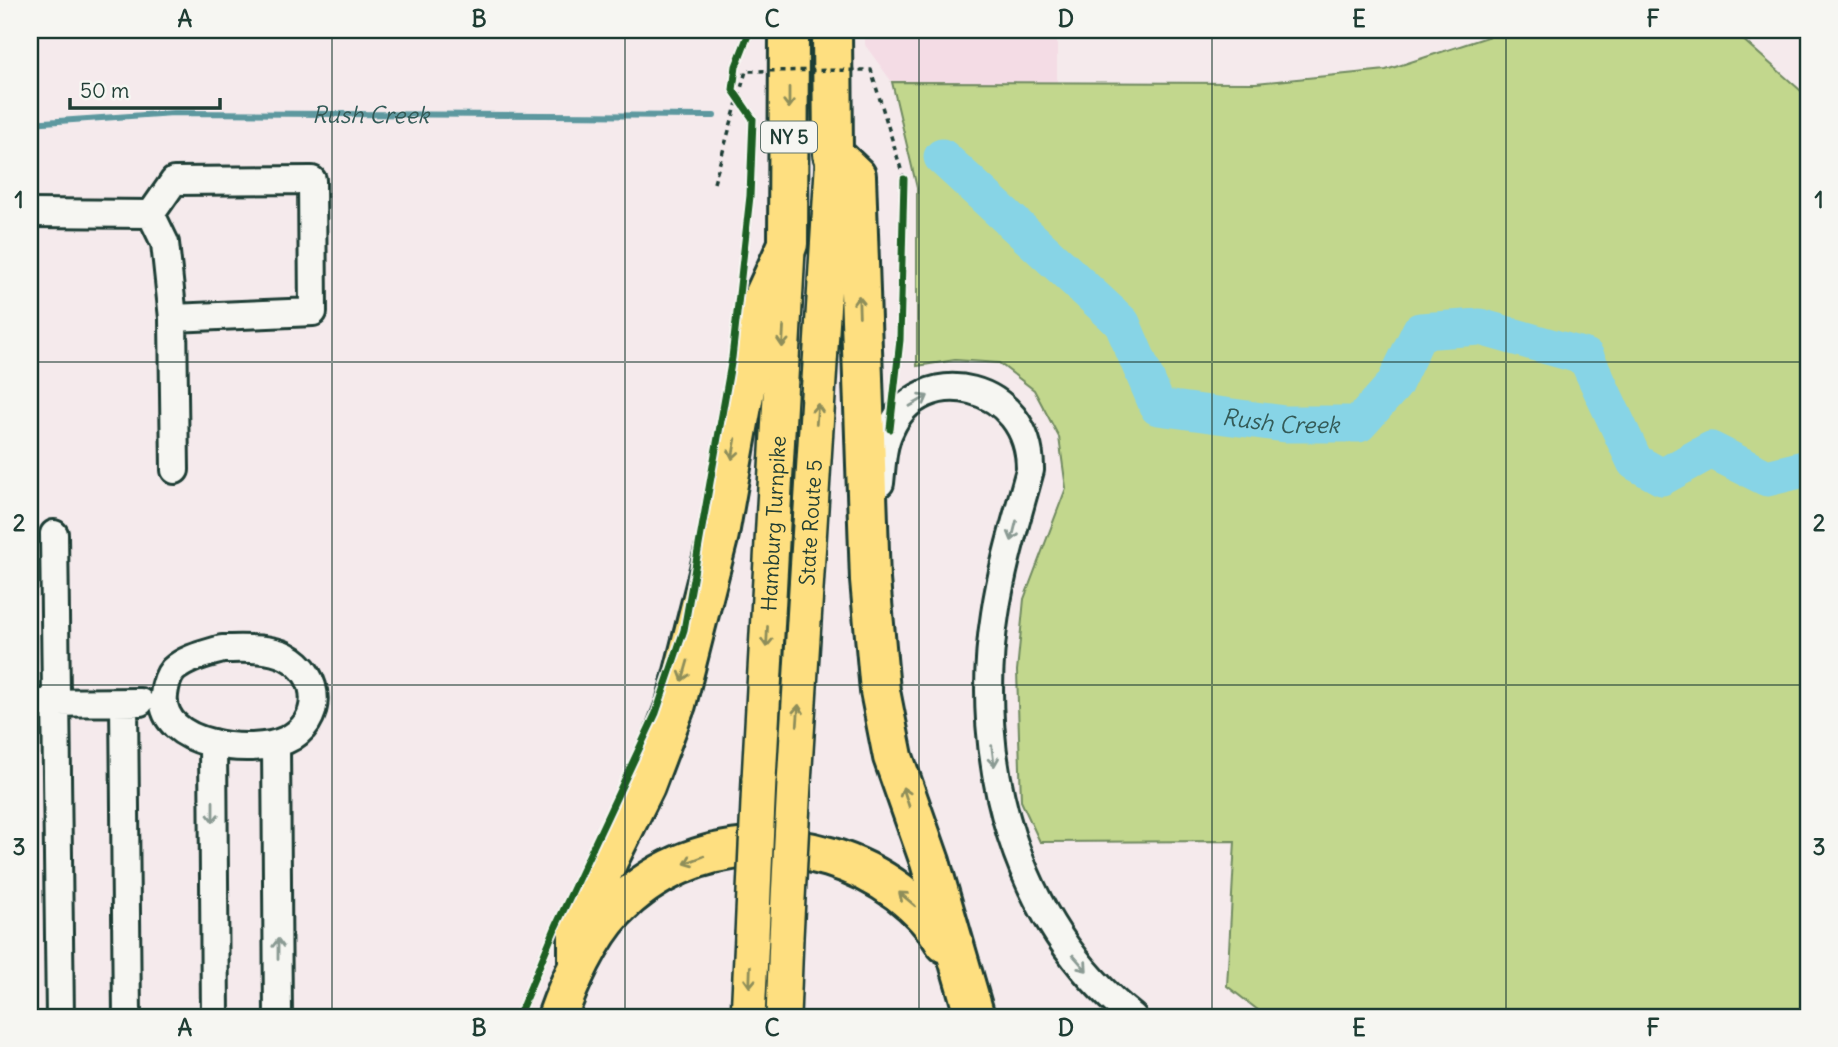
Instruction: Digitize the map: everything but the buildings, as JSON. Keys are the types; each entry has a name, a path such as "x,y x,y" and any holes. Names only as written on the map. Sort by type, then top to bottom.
{"highway":[{"name":"Hamburg Turnpike","path":"788,244 789,30"},
{"name":"State Route 5","path":"832,30 834,154"},
{"path":"834,154 856,177 870,580 885,722 975,1017"},
{"path":"578,966 578,921 645,786 676,705 719,534 760,305 788,244"},
{"path":"557,1017 578,966 614,911 641,888 672,869 702,856 774,847 813,850 875,874 911,901 939,931 961,973"}],"main road":[{"name":"State Route 5","path":"783,1017 794,783 834,154"},
{"name":"Hamburg Turnpike","path":"748,1017 788,244"}],"lane":[{"path":"151,214 174,181 312,180 313,312 173,318"},
{"path":"30,213 151,214"},
{"path":"151,214 165,243 173,318 175,470"},
{"path":"870,580 883,455 895,420 918,398 945,389 973,389 994,398 1012,414 1030,449 1030,470 996,607 991,657 989,723 1003,810 1030,882 1047,916 1070,952 1133,1017"},
{"path":"54,534 60,1017"},
{"path":"222,649 253,649 285,656 302,668 315,690 315,706 309,723 290,739 276,745 227,746 197,739 172,722 163,702 165,683 173,670 194,658 222,649"},
{"path":"124,702 127,1017"},
{"path":"30,703 163,702"},
{"path":"213,743 215,1017"},
{"path":"276,745 278,1017"}],"path":[{"path":"736,66 733,90 746,110"},
{"path":"717,187 746,71 872,70 904,179 903,192"}],"shaded area":[{"path":"865,30 1057,30 1057,82 892,82 865,45"}],"green space":[{"path":"1509,30 1732,30 1808,97 1808,1017 1267,1017 1227,986 1235,841 1040,842 1021,801 1017,671 1024,599 1066,488 1059,437 1034,390 999,363 955,360 917,366 917,188 892,82 1256,83 1386,70"}],"waterway":[{"name":"Rush Creek","path":"30,123 173,113 714,116"},
{"name":"Rush Creek","path":"942,157 1122,323 1158,407 1285,424 1359,424 1394,385 1420,331 1480,327 1586,357 1635,462 1662,477 1711,450 1767,478 1808,468"}],"cycle path":[{"path":"518,1017 556,926 656,713 684,630 732,358 750,196 753,119 733,90 736,66 750,30"},
{"path":"890,429 900,340 904,179"}]}
